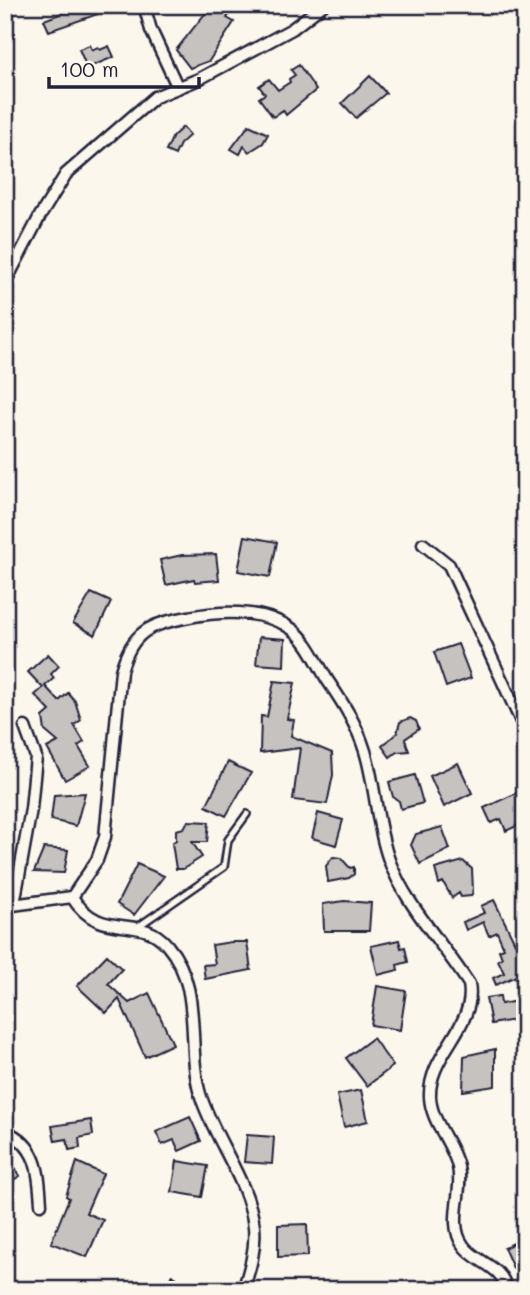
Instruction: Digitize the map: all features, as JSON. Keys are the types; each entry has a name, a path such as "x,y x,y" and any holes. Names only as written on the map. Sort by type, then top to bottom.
{"street":[{"path":"144,5 151,30 178,88"},
{"path":"5,283 40,216 66,174 155,97 178,88 292,29 323,5"},
{"path":"423,544 449,565 525,730"},
{"path":"24,727 36,757 31,809 9,905 72,897 97,860 105,836 121,671 126,653 135,637 165,621 238,612 275,621 293,629 306,644 356,727 365,752 388,857 400,886 469,984 472,1000 435,1069 430,1101 458,1167 458,1237 465,1249 497,1271 506,1290"},
{"path":"72,897 82,912 96,922 136,928 157,935 168,945 188,990 195,1022 195,1071 200,1092 210,1124 250,1205 254,1228 253,1258 243,1290"},
{"path":"5,1131 15,1135 32,1151 37,1164 41,1204"}],"lane":[{"path":"136,928 224,867 228,840 247,814"}],"building":[{"path":"50,5 95,5 98,14 49,31 44,20 65,12"},
{"path":"212,5 236,5 227,18 234,22 209,61 190,68 176,50"},
{"path":"90,45 92,50 109,46 114,57 87,68 79,49"},
{"path":"299,65 316,90 286,115 283,110 273,117 259,98 265,94 259,86 269,79 278,90 290,82 289,79 295,75 291,70"},
{"path":"370,76 386,93 356,118 342,103"},
{"path":"249,125 268,134 263,143 249,152 244,146 240,154 231,149"},
{"path":"183,127 190,135 180,144 175,155 166,151 173,136"},
{"path":"245,536 277,542 270,577 238,571"},
{"path":"216,554 219,580 195,582 194,579 166,585 160,560 182,555"},
{"path":"91,593 111,602 95,635 73,623"},
{"path":"259,637 285,639 284,666 256,664"},
{"path":"458,644 471,678 446,687 434,652"},
{"path":"48,654 59,666 51,674 54,678 45,686 59,701 68,693 75,701 81,720 74,725 84,742 78,746 90,766 65,780 47,748 58,742 45,731 43,717 50,711 35,695 43,688 28,672"},
{"path":"274,681 295,683 287,719 294,720 291,736 332,753 333,775 327,804 293,800 300,748 260,753 261,716 267,717"},
{"path":"410,718 416,721 419,729 405,739 409,751 397,752 390,757 382,746 397,733 400,722"},
{"path":"228,762 251,773 226,816 206,806"},
{"path":"458,763 472,793 444,807 430,776"},
{"path":"415,775 423,803 401,809 399,801 393,797 389,782"},
{"path":"525,789 525,822 506,831 501,819 491,823 484,808"},
{"path":"85,793 76,826 51,820 54,795"},
{"path":"318,813 343,820 336,845 312,838"},
{"path":"188,821 209,822 207,842 192,842 202,857 183,869 176,869 172,843 176,840 176,830 184,828"},
{"path":"442,827 450,849 420,864 411,845 416,834"},
{"path":"44,848 68,850 64,873 34,872"},
{"path":"333,857 341,858 350,868 354,867 354,874 349,878 328,882 326,866"},
{"path":"463,861 472,869 473,891 471,896 461,897 459,893 452,898 443,882 439,884 435,869"},
{"path":"137,864 164,876 134,915 117,904"},
{"path":"494,900 515,943 520,949 525,947 525,972 496,985 493,978 504,973 498,960 502,958 499,950 504,948 497,932 489,936 483,922 466,930 463,922 484,913 481,906"},
{"path":"344,901 371,903 369,931 324,931 323,904"},
{"path":"399,940 401,948 405,947 408,962 397,965 398,970 378,975 371,946"},
{"path":"247,942 251,970 205,979 203,965 215,964 212,945"},
{"path":"107,955 122,969 108,984 129,1003 149,993 173,1044 145,1057 119,999 106,1013 77,986"},
{"path":"377,986 406,991 400,1030 371,1025"},
{"path":"500,996 501,1004 523,1000 525,1018 491,1024 486,998"},
{"path":"373,1038 393,1066 367,1086 346,1058"},
{"path":"495,1049 495,1086 463,1091 464,1056"},
{"path":"361,1090 368,1121 344,1127 337,1095"},
{"path":"190,1117 201,1141 179,1151 174,1140 162,1145 156,1132"},
{"path":"91,1120 93,1135 79,1138 80,1148 69,1150 67,1139 55,1141 52,1126"},
{"path":"247,1135 274,1137 272,1164 244,1162"},
{"path":"5,1151 20,1176 5,1185"},
{"path":"177,1161 208,1166 202,1197 172,1192"},
{"path":"77,1162 103,1174 86,1213 103,1220 87,1257 51,1243 69,1198 66,1196"},
{"path":"307,1224 308,1256 278,1257 278,1225"},
{"path":"525,1237 525,1271 513,1268 504,1248"},
{"path":"172,1275 196,1290 162,1290"}]}
